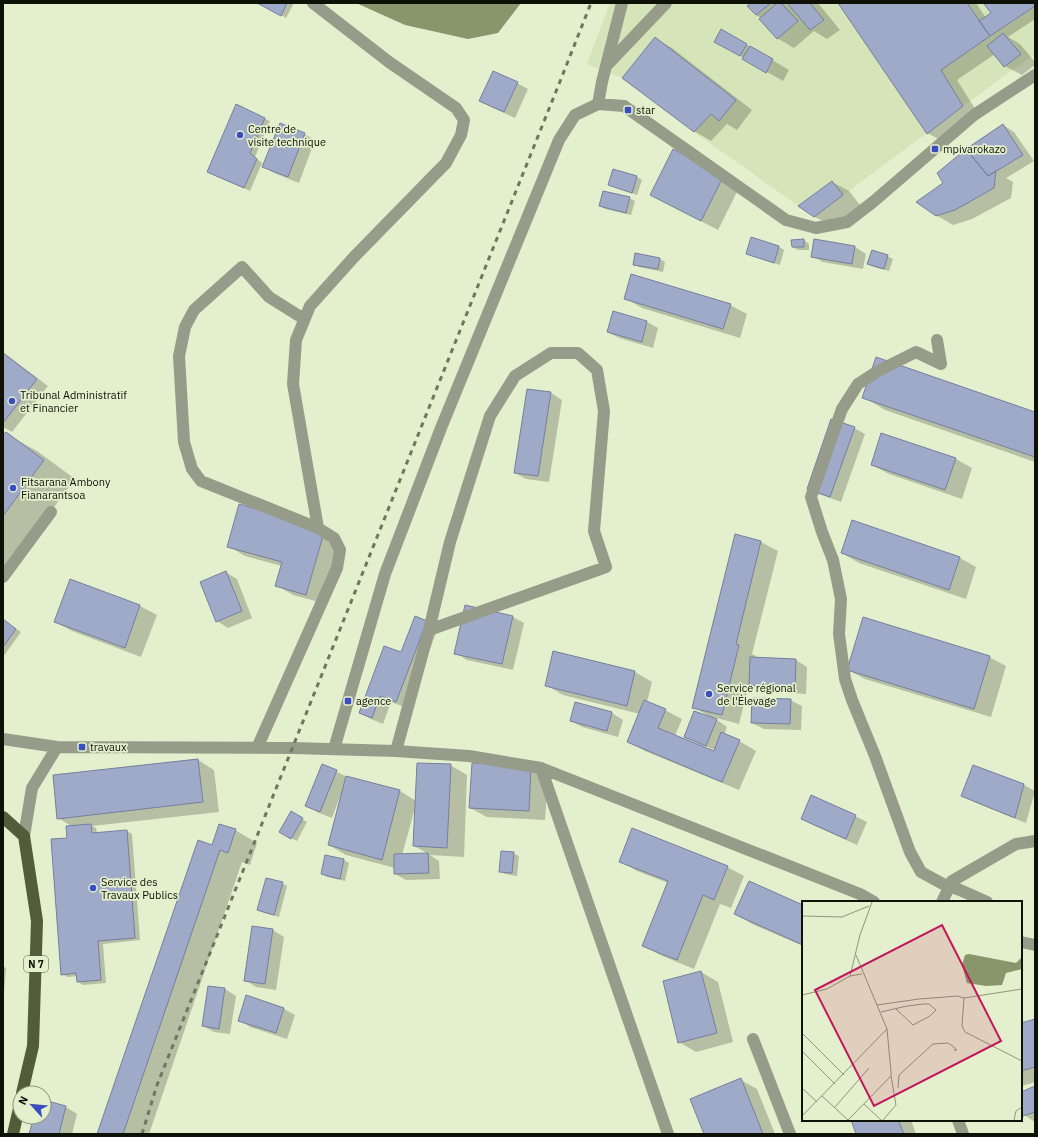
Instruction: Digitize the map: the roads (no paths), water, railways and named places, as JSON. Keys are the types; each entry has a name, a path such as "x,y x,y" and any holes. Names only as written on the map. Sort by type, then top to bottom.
{"main road":[{"path":"3,817 24,836"},
{"name":"N 7","path":"24,836 37,921 33,1046 24,1085"}],"street":[{"path":"313,3 389,62 456,108 464,120 461,135 446,163 354,257 310,306 296,340 293,384 318,528"},
{"path":"598,104 622,3"},
{"path":"606,66 666,3"},
{"path":"334,749 385,574 447,413 559,140 575,115 598,104 624,106 786,220 816,228 847,222 873,202 974,115 1035,74"},
{"path":"257,748 337,568 340,550 334,538 318,528 201,481 192,469 184,442 179,356 185,327 194,310 242,267 269,297 304,320"},
{"path":"937,340 941,364 916,352 878,371 858,384 842,409 811,497 833,560 841,599 839,634 845,679 910,852 921,872 942,884 985,901"},
{"path":"396,751 430,630 450,542 490,416 515,376 551,353 578,353 597,370 604,412 594,531 606,567 430,630"},
{"path":"3,577 51,512"},
{"path":"3,739 57,747 257,748 396,751 469,756 541,768 860,894 872,901"},
{"path":"24,836 32,788 57,747"},
{"path":"541,768 668,1134"},
{"path":"943,901 952,881 1016,844 1035,841"},
{"path":"1022,942 1035,945"},
{"path":"753,1039 790,1134"},
{"path":"958,1121 963,1134"}],"railway":[{"path":"142,1134 157,1085 591,3"}],"place":[{"name":"star","path":"628,110"},
{"name":"Centre de visite technique","path":"240,135"},
{"name":"mpivarokazo","path":"935,149"},
{"name":"Tribunal Administratif et Financier","path":"12,401"},
{"name":"Fitsarana Ambony Fianarantsoa","path":"13,488"},
{"name":"Service régional de l'Élevage","path":"709,694"},
{"name":"agence","path":"348,701"},
{"name":"travaux","path":"82,747"},
{"name":"Service des Travaux Publics","path":"93,888"}]}
